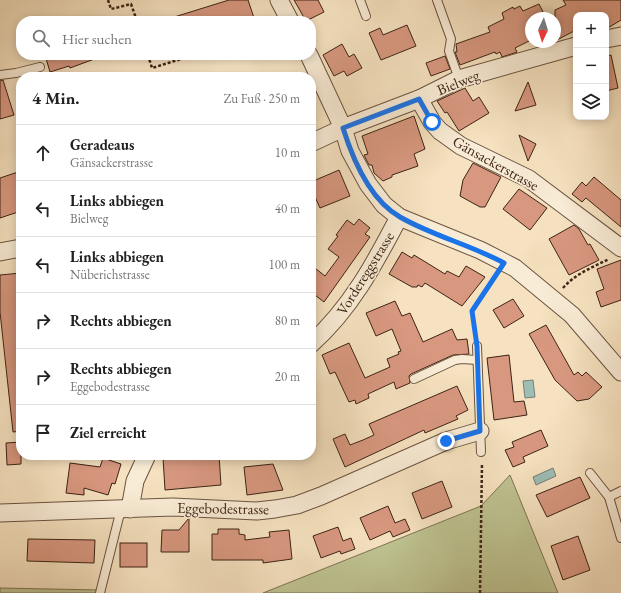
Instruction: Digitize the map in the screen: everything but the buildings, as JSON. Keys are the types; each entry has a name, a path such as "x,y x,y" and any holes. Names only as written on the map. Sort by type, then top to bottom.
{"street":[{"path":"279,0 287,16"},
{"path":"609,38 621,36"},
{"name":"Bielweg","path":"316,141 343,128 419,99 459,79 573,47"},
{"path":"310,60 343,128 350,151 368,184 384,205 399,217 480,250 515,268 572,315 621,372"},
{"name":"Gänsackerstrasse","path":"419,99 432,122 460,146 529,179 616,253"},
{"name":"Vordereggstrasse","path":"316,340 330,327 353,297 374,265 399,217"},
{"path":"0,252 16,249"},
{"name":"Eggebodestrasse","path":"0,513 173,507 257,511 297,505 446,441 480,431"},
{"path":"125,509 145,460"}],"lane":[{"path":"360,0 366,16"},
{"path":"437,0 451,39 449,51 459,79"},
{"path":"20,72 40,67"},
{"path":"0,75 16,73"},
{"path":"477,346 481,452"},
{"path":"414,379 456,360 477,360"},
{"path":"590,473 609,497 621,538"},
{"path":"609,497 621,491"},
{"path":"100,593 125,509"}],"path":[{"path":"108,0 111,9 131,4 135,16"},
{"path":"150,60 152,68 178,60"},
{"path":"554,300 569,282 616,253"},
{"path":"477,346 472,311 504,263"},
{"path":"480,593 481,452"}],"green space":[{"path":"510,475 558,593 263,593 481,506"},
{"path":"0,588 100,590 100,593 0,593"}],"water":[{"path":"533,380 535,397 525,398 523,381"},
{"path":"553,468 556,476 536,485 533,477"}],"route":[{"path":"432,122 419,99 343,128 350,151 368,184 384,205 399,217 480,250 504,263 472,311 477,346 480,431 446,441"}]}
